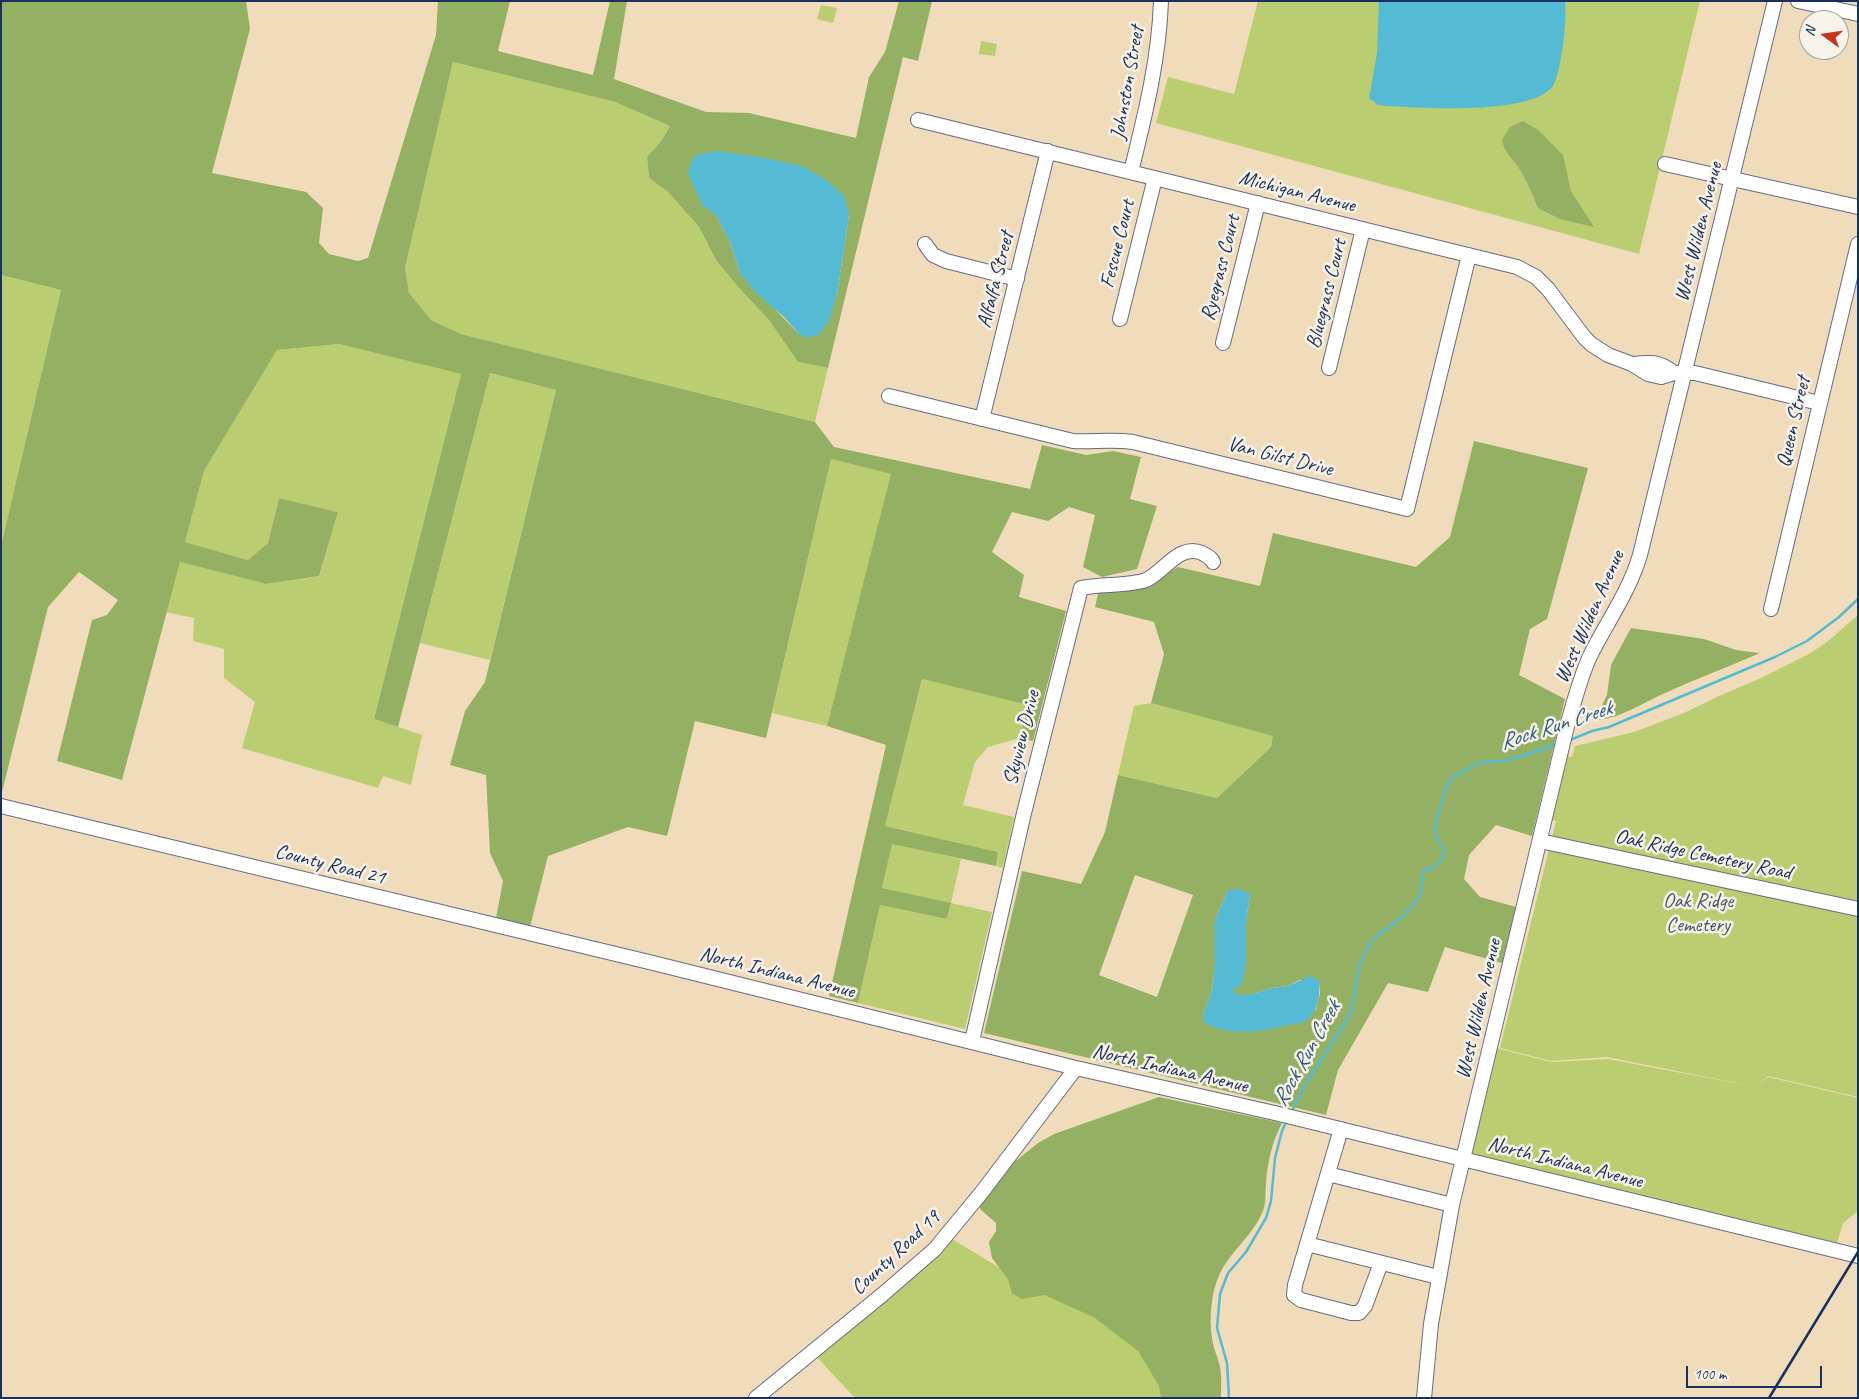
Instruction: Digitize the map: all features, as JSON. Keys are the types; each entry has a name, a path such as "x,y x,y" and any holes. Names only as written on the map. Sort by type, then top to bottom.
{"street":[{"name":"Johnston Street","path":"1131,172 1147,109 1156,61 1161,1"},
{"name":"West Wilden Avenue","path":"1424,1398 1431,1324 1452,1205 1567,726 1583,672 1591,654 1622,602 1635,572 1680,372 1732,179 1775,1"},
{"path":"1798,1 1858,14"},
{"name":"Michigan Avenue","path":"918,120 1517,267 1536,277 1548,289 1591,344 1608,355 1632,364 1648,374 1661,377 1680,372 1696,373 1819,403"},
{"name":"Alfalfa Street","path":"982,419 1048,151"},
{"path":"1665,164 1858,206"},
{"name":"Fescue Court","path":"1120,319 1155,178"},
{"name":"Ryegrass Court","path":"1223,343 1258,203"},
{"name":"Bluegrass Court","path":"1329,368 1363,229"},
{"path":"925,244 933,255 946,261 1017,279"},
{"name":"Queen Street","path":"1771,609 1858,244"},
{"name":"Van Gilst Drive","path":"889,396 1073,440 1133,442 1407,509 1469,255"},
{"name":"Skyview Drive","path":"972,1041 1024,813 1081,588 1145,580 1177,556 1190,551 1198,551 1211,557 1214,562"},
{"name":"County Road 21","path":"1,806 649,962"},
{"name":"Oak Ridge Cemetery Road","path":"1540,841 1858,909"},
{"name":"North Indiana Avenue","path":"649,962 1076,1068 1278,1114 1858,1256"},
{"name":"County Road 19","path":"756,1398 889,1290 935,1249 982,1192 1076,1068"},
{"path":"1340,1130 1295,1285 1294,1295 1301,1300 1351,1313 1359,1313 1365,1306 1382,1263"},
{"path":"1328,1174 1452,1205"},
{"path":"1307,1244 1438,1277"}],"green space":[{"path":"1,1 246,1 250,29 212,173 306,192 323,208 319,243 329,254 358,261 368,258 436,35 438,1 510,1 498,51 593,75 610,1 627,1 614,79 706,112 749,113 856,138 869,77 885,52 899,1 932,1 918,61 903,57 828,368 798,362 769,320 716,260 699,227 668,192 649,178 647,157 662,140 670,126 615,102 453,62 405,268 409,293 431,320 461,334 815,422 834,447 1030,489 1042,445 1086,455 1113,451 1141,457 1130,499 1157,506 1137,569 1102,577 1083,567 1095,515 1069,507 1048,521 1012,512 992,552 1024,575 1019,597 1066,611 1033,741 1020,738 1028,705 922,679 885,826 998,852 996,866 892,844 882,888 951,903 947,919 880,905 858,1003 829,996 886,745 827,726 891,474 831,459 766,738 695,721 667,836 628,827 548,856 530,927 496,918 503,881 490,853 486,775 450,765 465,711 485,682 556,390 490,373 398,727 374,719 461,374 339,344 277,350 204,471 185,542 248,560 268,543 279,498 338,512 319,576 266,584 180,562 122,780 57,761 92,620 107,615 118,600 79,572 48,607 1,796 1,546 61,290 1,275","holes":["688,173 849,215 837,294 799,334 740,273 730,242 716,215 694,185"]},
{"path":"1258,1 1700,1 1639,254 1156,123 1168,77 1234,94"},
{"path":"821,5 837,8 833,23 817,19"},
{"path":"981,41 997,44 995,56 979,54"},
{"path":"453,62 615,102 670,126 662,140 647,157 649,178 668,192 699,227 716,260 769,320 798,362 828,368 815,422 461,334 431,320 409,293 405,268"},
{"path":"1523,121 1538,130 1563,155 1571,191 1594,227 1560,219 1538,208 1526,180 1507,153 1502,140 1510,127"},
{"path":"1,275 61,290 1,546"},
{"path":"339,344 461,374 374,719 422,735 411,785 383,776 378,788 242,748 255,702 224,678 224,649 193,641 194,618 166,612 180,562 266,584 319,576 338,512 279,498 268,543 248,560 185,542 204,471 277,350"},
{"path":"490,373 556,390 490,660 420,643"},
{"path":"1474,441 1588,468 1547,619 1530,629 1519,675 1565,699 1532,836 1496,825 1469,855 1464,879 1480,897 1516,907 1502,963 1445,947 1428,992 1388,983 1338,1070 1326,1115 984,1033 1022,871 1081,884 1105,832 1118,775 1217,798 1271,747 1273,736 1151,703 1164,654 1154,622 1095,607 1099,590 1143,588 1178,567 1260,586 1273,533 1416,567 1450,537","holes":["1135,875 1193,895 1157,997 1099,975","1228,890 1250,894 1246,921 1246,963 1233,990 1237,996 1288,986 1300,980 1319,981 1320,993 1316,1010 1204,1012 1212,991 1215,965 1215,920"]},
{"path":"831,459 892,474 827,726 772,713"},
{"name":"Oak Ridge Cemetery","path":"1858,615 1858,1097 1768,1076 1757,1086 1768,1077 1858,1098 1858,1211 1843,1223 1837,1243 1476,1158 1472,1151 1496,1048 1551,1062 1608,1059 1756,1087 1607,1057 1551,1061 1500,1048 1556,821 1551,820 1565,760 1567,756 1572,757 1575,746 1634,732 1684,713 1761,678 1807,655 1827,642"},
{"path":"1631,628 1704,639 1736,650 1760,653 1624,713 1598,720 1600,709 1607,695 1611,665"},
{"path":"922,679 1029,705 1020,738 988,747 975,762 963,805 1014,817 1003,868 996,866 998,852 885,826"},
{"path":"1151,703 1274,736 1271,747 1217,798 1118,775 1134,706"},
{"path":"892,843 961,859 951,903 992,912 965,1029 858,1003 880,905 947,919 951,904 882,888"},
{"path":"1159,1097 1282,1123 1275,1138 1269,1161 1265,1202 1260,1218 1222,1269 1214,1292 1211,1307 1211,1331 1221,1371 1221,1398 1161,1398 1159,1386 1138,1351 1095,1318 1045,1295 1021,1299 1012,1293 1008,1279 992,1258 989,1242 996,1231 996,1223 980,1209 980,1204 1012,1164 1038,1143 1054,1134"},
{"path":"947,1236 1025,1283 1096,1315 1140,1347 1162,1383 1164,1398 855,1398 812,1352"}],"water":[{"path":"1379,1 1565,1 1566,16 1563,46 1558,73 1554,83 1552,87 1540,96 1496,106 1416,108 1377,105 1369,99 1377,53"},
{"path":"715,151 760,157 802,166 825,179 844,196 849,215 837,294 829,321 818,335 808,338 799,334 784,317 756,293 740,273 730,242 716,215 702,205 688,173 696,155"},
{"path":"1240,889 1250,894 1246,921 1246,963 1242,984 1233,990 1237,995 1253,994 1272,988 1288,986 1311,976 1319,981 1319,997 1314,1012 1307,1020 1268,1030 1246,1032 1224,1030 1204,1022 1204,1012 1212,991 1215,965 1215,920 1228,890"}],"waterway":[{"name":"Rock Run Creek","path":"1570,740 1592,731 1609,727 1775,657 1807,641 1839,617 1858,599"},
{"name":"Rock Run Creek","path":"1291,1113 1306,1083 1351,1013 1360,963 1372,940 1401,918 1416,902 1421,892 1422,874 1425,870 1435,867 1443,858 1444,851 1437,838 1435,827 1445,789 1452,778 1478,763 1509,760 1558,744"},
{"name":"Rock Run Creek","path":"1229,1398 1227,1363 1217,1328 1220,1294 1228,1273 1246,1252 1266,1218 1271,1201 1275,1158 1287,1120"}],"railway":[{"path":"1769,1398 1858,1252"}]}
